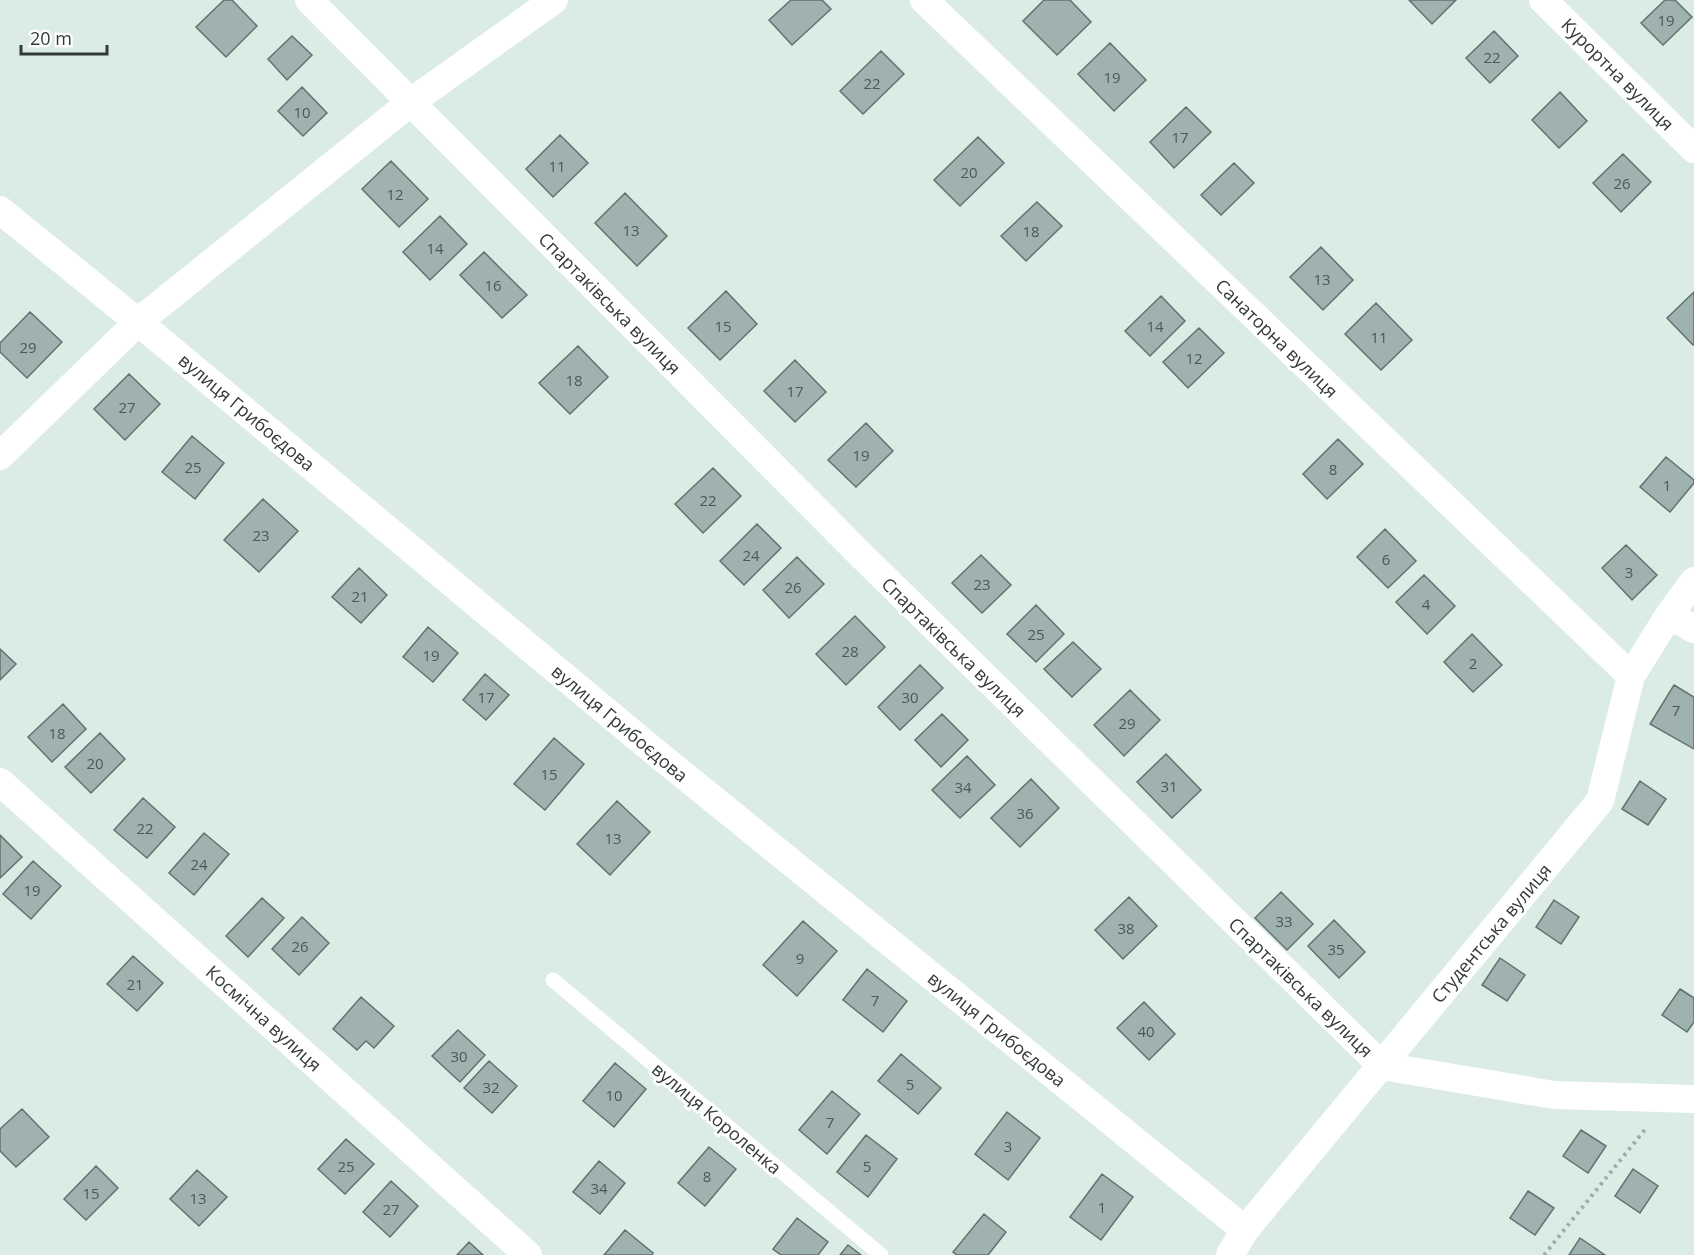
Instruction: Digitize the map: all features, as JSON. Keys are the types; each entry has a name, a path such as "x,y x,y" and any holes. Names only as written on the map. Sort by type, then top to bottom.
{"street":[{"name":"Спартаківська вулиця","path":"309,0 863,558 1382,1066 1554,1095 1682,1098"},
{"path":"0,456 138,322 411,102 554,0"},
{"name":"Курортна вулиця","path":"1543,0 1694,149"},
{"name":"Санаторна вулиця","path":"939,4 1630,676"},
{"name":"вулиця Грибоєдова","path":"0,210 646,744 1245,1230"},
{"name":"Студентська вулиця","path":"1230,1255 1245,1230 1600,801 1630,676 1694,581"},
{"path":"1669,615 1694,629"},
{"name":"Космічна вулиця","path":"0,782 528,1255"}],"lane":[{"name":"вулиця Короленка","path":"553,980 881,1255"}],"path":[{"path":"1544,1255 1682,1098"}],"building":[{"path":"224,0 232,0 257,26 226,57 196,27"},
{"path":"791,0 822,0 831,9 792,45 769,20"},
{"path":"1044,0 1070,0 1091,22 1057,55 1023,21"},
{"path":"1409,0 1456,0 1432,24"},
{"path":"1665,0 1675,0 1692,17 1663,45 1641,23"},
{"path":"1494,31 1518,56 1490,83 1466,58"},
{"path":"292,36 312,55 287,80 268,59"},
{"path":"1110,43 1146,80 1114,111 1078,74"},
{"path":"881,51 904,74 863,114 840,91"},
{"path":"302,87 327,113 303,136 278,111"},
{"path":"1560,92 1587,121 1559,148 1532,120"},
{"path":"1186,107 1211,132 1174,168 1150,142"},
{"path":"560,135 588,163 553,197 526,169"},
{"path":"978,137 1004,163 960,206 934,180"},
{"path":"1623,154 1651,182 1621,212 1593,183"},
{"path":"391,161 428,199 399,227 362,189"},
{"path":"1234,163 1254,183 1221,215 1201,195"},
{"path":"625,193 667,236 637,266 595,223"},
{"path":"1037,202 1062,226 1026,261 1001,236"},
{"path":"440,216 467,244 430,280 403,252"},
{"path":"1321,247 1353,280 1323,310 1290,277"},
{"path":"484,252 527,295 502,318 460,275"},
{"path":"726,291 757,324 720,360 688,328"},
{"path":"1694,292 1694,345 1693,345 1667,318"},
{"path":"1161,296 1185,321 1150,356 1125,331"},
{"path":"1376,303 1412,340 1381,370 1345,334"},
{"path":"30,312 62,342 27,378 0,352 0,343"},
{"path":"1199,328 1224,353 1188,388 1163,362"},
{"path":"578,346 608,377 570,414 539,383"},
{"path":"795,360 826,392 795,422 764,391"},
{"path":"129,374 160,404 125,440 94,409"},
{"path":"866,423 893,451 856,487 828,460"},
{"path":"192,436 224,463 195,499 162,472"},
{"path":"1338,439 1363,464 1327,499 1303,474"},
{"path":"1666,457 1694,480 1670,512 1640,487"},
{"path":"713,468 741,496 703,533 675,504"},
{"path":"263,499 298,531 259,572 224,540"},
{"path":"757,524 781,548 744,585 720,561"},
{"path":"1385,529 1416,561 1388,588 1357,557"},
{"path":"1626,545 1657,575 1632,600 1602,568"},
{"path":"981,555 1011,585 982,613 952,583"},
{"path":"797,557 824,584 789,618 763,590"},
{"path":"359,568 387,595 361,623 332,597"},
{"path":"1424,575 1455,606 1427,634 1396,602"},
{"path":"1036,605 1064,634 1036,662 1007,634"},
{"path":"855,616 885,647 846,685 816,654"},
{"path":"428,627 458,653 433,682 403,657"},
{"path":"1472,634 1502,665 1473,692 1444,662"},
{"path":"1073,642 1101,669 1072,697 1044,669"},
{"path":"0,649 16,664 0,680"},
{"path":"920,665 943,688 900,730 878,707"},
{"path":"485,674 509,695 486,720 463,700"},
{"path":"1674,685 1694,697 1694,749 1650,724"},
{"path":"1130,690 1160,720 1124,756 1094,725"},
{"path":"63,704 86,729 52,762 28,737"},
{"path":"942,714 968,740 941,767 915,740"},
{"path":"100,733 125,759 91,793 65,767"},
{"path":"554,738 584,764 545,810 514,784"},
{"path":"1166,754 1201,790 1172,818 1137,782"},
{"path":"967,756 995,785 960,818 932,790"},
{"path":"1031,779 1059,808 1020,847 991,818"},
{"path":"1640,781 1666,799 1648,825 1622,809"},
{"path":"143,798 175,827 147,858 114,830"},
{"path":"617,801 650,832 610,875 577,844"},
{"path":"204,833 229,854 194,895 169,873"},
{"path":"0,835 22,857 0,878"},
{"path":"33,861 61,886 31,919 3,894"},
{"path":"1281,892 1313,924 1287,950 1255,918"},
{"path":"1129,897 1157,926 1123,959 1095,930"},
{"path":"262,898 284,918 248,957 226,936"},
{"path":"1554,900 1579,917 1561,944 1536,927"},
{"path":"302,917 329,943 299,975 272,949"},
{"path":"1334,920 1365,952 1339,978 1308,946"},
{"path":"803,921 837,951 797,996 763,965"},
{"path":"133,956 163,983 137,1011 107,984"},
{"path":"1500,958 1525,975 1507,1001 1482,985"},
{"path":"867,969 907,1001 883,1032 843,1000"},
{"path":"1680,989 1694,998 1694,1022 1687,1032 1662,1015"},
{"path":"361,997 394,1026 374,1048 366,1041 357,1050 333,1029"},
{"path":"1144,1002 1175,1034 1149,1060 1117,1028"},
{"path":"458,1030 485,1055 460,1082 432,1056"},
{"path":"901,1054 941,1088 918,1114 878,1081"},
{"path":"489,1061 517,1086 492,1113 464,1088"},
{"path":"615,1063 646,1089 614,1127 583,1101"},
{"path":"832,1091 860,1114 827,1154 799,1130"},
{"path":"22,1109 49,1137 16,1167 0,1151 0,1129"},
{"path":"1007,1112 1040,1138 1008,1180 975,1154"},
{"path":"1581,1130 1606,1146 1588,1173 1563,1156"},
{"path":"866,1135 897,1159 868,1197 837,1172"},
{"path":"346,1139 374,1164 345,1194 318,1169"},
{"path":"709,1147 736,1169 705,1206 678,1183"},
{"path":"599,1161 625,1183 600,1214 573,1192"},
{"path":"96,1166 118,1188 86,1220 64,1199"},
{"path":"1633,1169 1658,1186 1640,1213 1615,1196"},
{"path":"197,1170 227,1197 199,1226 170,1199"},
{"path":"1102,1174 1133,1197 1101,1240 1070,1217"},
{"path":"391,1181 418,1206 390,1237 363,1212"},
{"path":"1528,1191 1554,1208 1535,1235 1510,1218"},
{"path":"984,1214 1006,1232 988,1255 957,1255 953,1252"},
{"path":"797,1218 828,1242 818,1255 781,1255 773,1249"},
{"path":"625,1230 653,1253 652,1255 604,1255"},
{"path":"1580,1238 1605,1255 1569,1255"},
{"path":"469,1242 483,1255 457,1255"},
{"path":"848,1245 861,1255 840,1255"}]}
